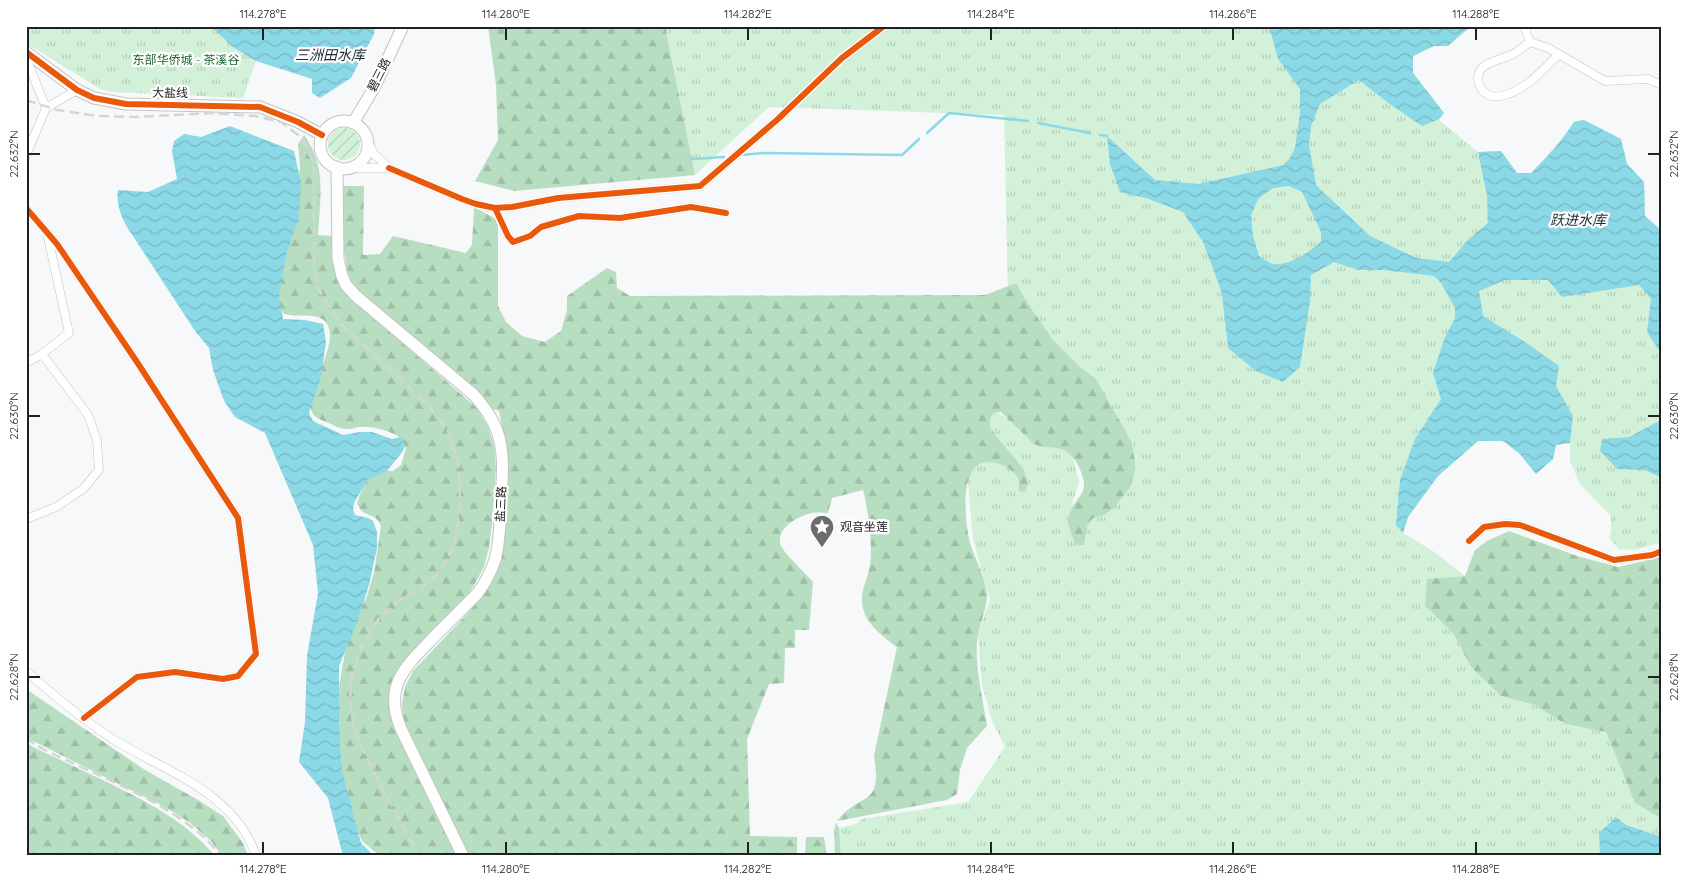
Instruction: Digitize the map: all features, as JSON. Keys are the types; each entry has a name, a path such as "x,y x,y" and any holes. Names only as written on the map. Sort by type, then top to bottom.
{"main road":[{"name":"碧三路","path":"353,122 374,88 403,26"},
{"name":"大盐线","path":"26,52 77,90 94,98 116,103 260,107 322,134"},
{"path":"335,122 353,122 362,130 367,140 368,146 364,157 360,162 349,168 332,165 324,156 320,146 322,134 335,122"},
{"name":"盐三路","path":"337,167 338,259 346,285 356,296 474,395 489,414 494,424 501,449 499,533 497,548 485,584 406,665 399,677 394,692 394,710 398,723 463,856"}],"street":[{"path":"367,140 374,154 389,168 469,202 495,208 558,198 700,186 778,119 842,58 884,26"},
{"path":"1524,26 1530,42"},
{"path":"1530,42 1548,48 1605,81 1648,79 1662,85"},
{"path":"1530,42 1513,54 1484,66 1478,73 1477,83 1484,93 1493,97 1502,96 1524,86 1540,74 1558,54"},
{"path":"26,58 46,108"},
{"path":"26,155 29,152 46,108 77,90"},
{"path":"349,168 389,168"},
{"path":"495,208 508,236 513,242 530,236 541,227 579,216 620,218 691,207 726,213"},
{"path":"26,208 57,244 137,362 238,518 256,654 238,676 222,679 175,672 137,677 84,718"},
{"path":"26,363 42,354 69,333 46,232"},
{"path":"26,519 56,507 82,489 99,470 97,440 88,415 42,354"},
{"path":"1470,541 1484,527 1505,524 1520,525 1614,560 1652,555 1662,551"},
{"path":"26,672 64,704 111,738 204,790 239,822 256,856"}],"green space":[{"name":"东部华侨城 - 茶溪谷","path":"26,26 210,26 234,48 256,61 243,98 112,92 100,89 26,43"},
{"path":"488,26 665,26 695,175 514,191 475,181 498,140 496,85"},
{"path":"665,26 1471,26 1448,46 1434,46 1413,56 1413,73 1444,113 1439,120 1478,152 1501,151 1517,173 1531,173 1554,149 1574,122 1584,120 1621,139 1627,164 1644,182 1645,216 1662,231 1662,498 1660,499 1662,542 1635,550 1619,549 1609,538 1611,516 1580,484 1570,461 1570,443 1556,445 1553,459 1536,474 1520,454 1503,441 1478,441 1438,476 1408,517 1403,533 1433,551 1465,576 1427,579 1425,606 1453,633 1471,667 1501,696 1535,705 1565,724 1606,732 1635,803 1662,819 1662,856 841,856 839,828 856,824 862,819 968,802 1005,747 992,721 982,685 978,634 990,600 973,539 967,472 990,409 1072,453 1079,482 1072,510 1109,503 1008,297 1004,115 769,107 695,175"},
{"path":"344,128 356,132 360,144 356,156 344,160 332,156 328,144 332,132"},
{"path":"304,135 316,158 319,171 321,195 318,235 332,236 334,267 342,288 347,295 477,408 488,427 494,445 496,468 492,525 484,567 469,594 402,666 392,717 396,732 456,856 380,856 362,841 350,811 339,760 337,699 347,640 366,599 374,573 381,526 376,518 362,512 357,503 366,478 383,471 393,471 401,465 406,448 400,438 387,431 365,427 342,429 319,419 312,412 311,402 328,347 330,334 327,324 318,317 284,314 277,302 279,284 297,209 300,166 298,144"},
{"path":"343,186 364,186 363,255 380,254 393,236 466,253 472,245 474,207 498,220 498,306 506,322 522,336 545,342 561,331 567,310 567,296 607,268 616,272 617,288 630,296 985,295 1016,283 1053,340 1080,367 1096,379 1131,441 1135,461 1134,475 1130,487 1114,508 1104,515 1093,518 1087,526 1084,545 1076,545 1068,519 1072,508 1084,489 1083,476 1079,467 1067,452 1034,444 1001,412 994,413 991,417 991,430 1023,468 1028,484 1025,492 1019,491 1019,480 1015,473 1004,466 991,462 978,465 971,473 968,483 966,522 968,534 987,594 978,636 977,652 978,673 987,726 967,748 960,770 957,794 947,800 837,821 867,797 872,792 875,784 874,756 897,647 873,627 865,614 863,606 862,594 869,568 871,547 863,490 832,498 828,513 812,513 800,517 789,524 781,534 780,540 783,549 813,582 809,630 795,630 795,648 785,648 784,683 769,684 747,739 750,836 797,837 797,856 467,856 408,736 403,719 402,704 405,687 413,671 487,590 498,568 504,545 508,477 507,455 499,411 490,408 377,311 352,284 344,250"},
{"path":"1509,531 1577,556 1618,567 1662,557 1662,819 1635,803 1606,732 1565,724 1535,705 1501,696 1471,667 1453,633 1425,606 1427,579 1465,576 1475,550 1487,541"},
{"path":"26,689 145,770 223,816 243,843 248,856 222,856 211,841 189,822 163,806 31,740 26,736"},
{"path":"26,742 122,789 165,813 192,832 215,856 26,856"},
{"path":"836,823 839,828 841,856 835,856 834,831"},
{"path":"806,837 824,837 827,856 805,856"}],"water":[{"name":"三洲田水库","path":"210,26 375,26 374,34 351,78 320,98 312,93 312,79 256,61 234,48"},
{"name":"跃进水库","path":"1269,26 1471,26 1448,46 1434,46 1413,56 1413,73 1444,113 1439,119 1422,126 1359,80 1320,104 1311,126 1309,145 1316,185 1370,236 1416,258 1449,262 1468,240 1488,223 1487,196 1478,152 1501,151 1517,173 1531,173 1554,149 1574,122 1584,120 1621,139 1627,164 1644,182 1645,216 1662,231 1662,355 1647,332 1651,299 1639,285 1562,297 1548,280 1505,280 1479,291 1483,316 1559,366 1556,386 1573,416 1570,443 1556,445 1553,459 1536,474 1520,454 1503,441 1478,441 1438,476 1408,517 1403,533 1396,525 1400,480 1415,439 1441,399 1433,373 1445,337 1455,318 1455,308 1441,283 1434,276 1384,270 1358,270 1334,262 1311,275 1310,301 1300,367 1283,382 1256,371 1228,348 1222,293 1203,242 1183,212 1146,198 1120,192 1110,164 1107,136 1155,180 1198,184 1283,165 1290,158 1295,148 1300,113 1300,89 1278,59","holes":["1289,186 1302,192 1321,232 1321,242 1287,263 1270,263 1259,256 1253,236 1251,216 1258,199 1273,188"]},
{"path":"230,126 294,151 301,183 299,217 287,252 279,295 283,319 305,320 323,324 326,342 321,377 309,413 313,421 343,435 372,432 392,439 401,437 405,446 387,471 367,480 354,503 353,510 355,515 373,521 377,532 377,548 369,585 358,620 339,666 339,733 342,770 361,843 374,856 343,856 328,798 299,762 305,722 307,656 318,593 313,545 265,433 235,417 224,401 213,370 209,348 195,331 128,228 122,218 119,207 118,190 148,192 177,179 172,151 174,141 184,134 201,137"},
{"path":"1662,416 1662,478 1645,470 1617,469 1600,451 1602,439 1629,437 1661,420"},
{"path":"1616,817 1626,825 1662,837 1662,856 1600,856 1599,833"}],"waterway":[{"path":"927,133 949,113 1028,121"},
{"path":"1038,123 1090,133"},
{"path":"1100,135 1107,136"},
{"path":"740,155 764,153 902,155 919,139"},
{"path":"692,159 724,157"}],"railway":[{"path":"26,100 57,110 98,116 135,117 212,113 255,116 281,122 302,138 314,164 314,268 317,285 324,300 342,325 427,404 448,431 459,465 460,505 455,543 442,570 425,585 400,600 379,618 362,646 351,680 350,702 354,728 367,759 419,856"},
{"path":"26,738 37,746 132,791 173,814 191,827 221,856"}],"cycle path":[{"path":"389,168 462,199 495,208 512,207 558,198 700,186 778,119 842,58 884,26"},
{"path":"26,52 77,90 94,98 126,104 260,107 298,122 322,135"},
{"path":"495,208 508,236 513,242 530,236 541,227 579,216 620,218 691,207 726,213"},
{"path":"26,208 57,244 137,362 238,518 256,654 238,676 223,679 175,672 137,677 84,718"},
{"path":"1469,541 1484,527 1505,524 1520,525 1614,560 1652,555 1662,551"}],"place":[{"name":"观音坐莲","path":"822,548"}]}
